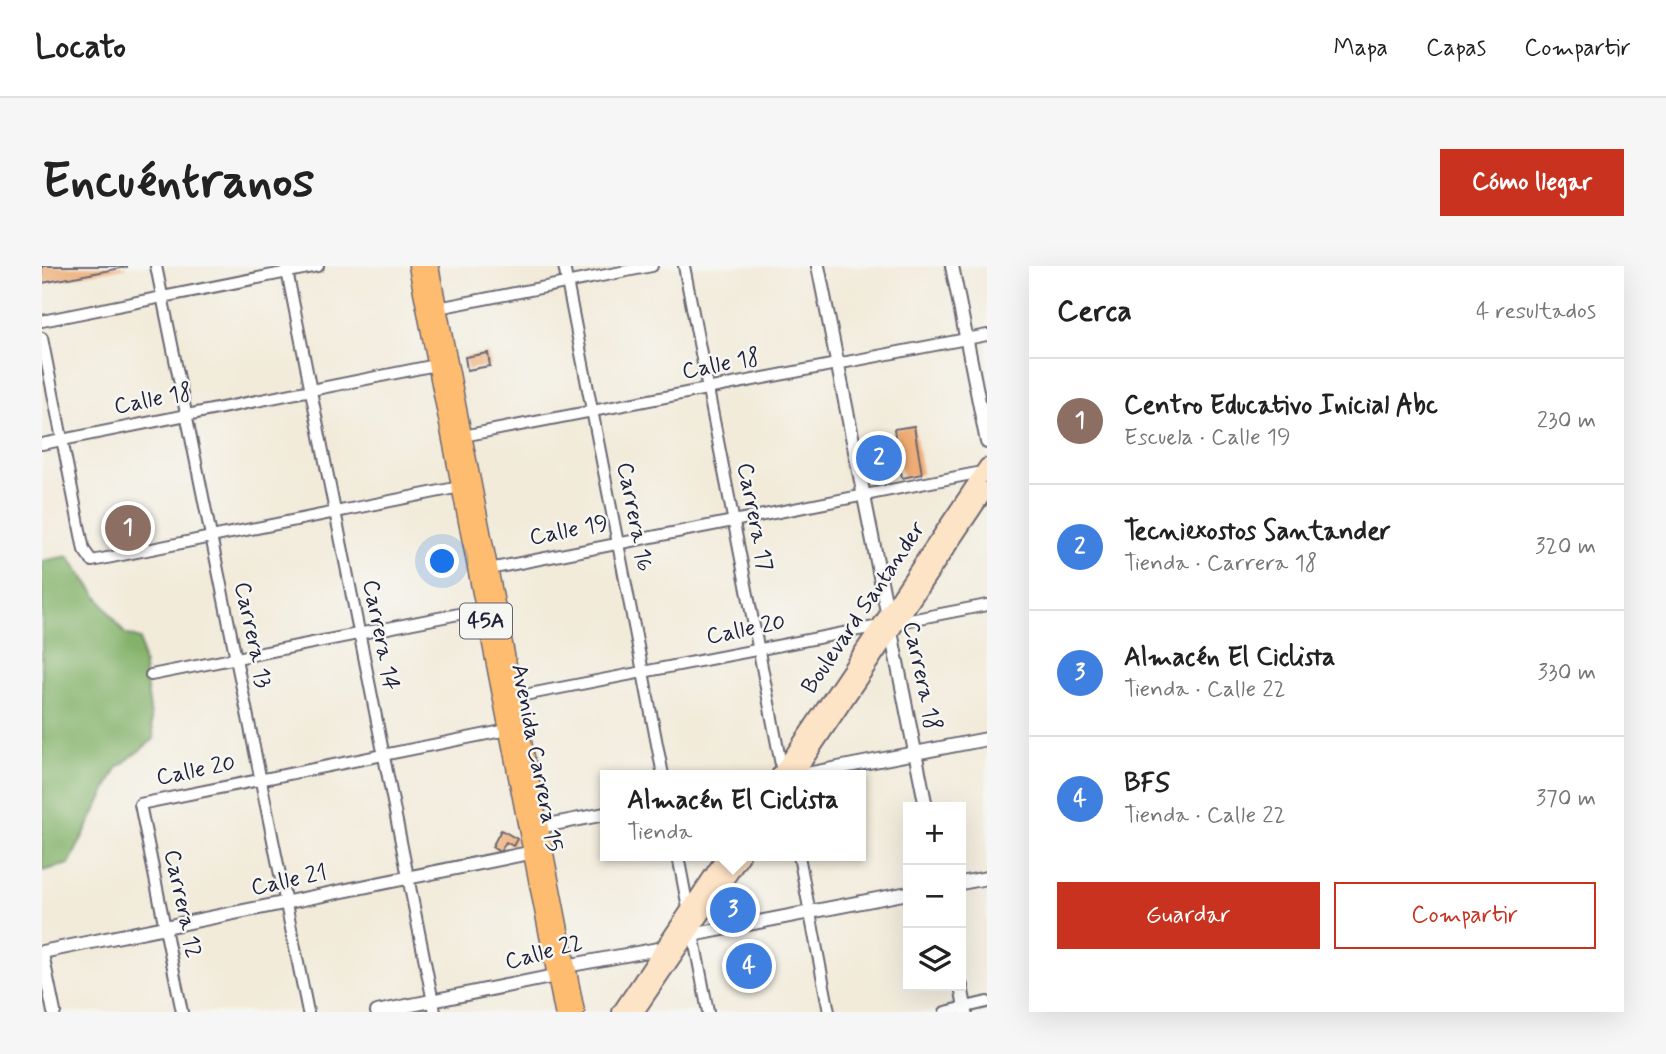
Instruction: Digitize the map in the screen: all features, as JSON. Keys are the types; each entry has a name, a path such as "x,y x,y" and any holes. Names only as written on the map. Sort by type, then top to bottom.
{"main road":[{"name":"Avenida Carrera 15","path":"417,266 507,730 533,828"},
{"name":"Avenida Carrera 15","path":"430,266 514,697 533,828 561,971 563,1012"},
{"name":"Boulevard Santander","path":"889,624 986,469"},
{"name":"Boulevard Santander","path":"788,770 987,489"},
{"path":"620,1012 722,861"},
{"path":"636,1012 738,861"},
{"name":"Avenida Carrera 15","path":"561,971 576,1012"}],"street":[{"name":"Carrera 13","path":"156,266 308,1012"},
{"path":"42,321 287,269 318,266"},
{"name":"Carrera 16","path":"564,266 662,770"},
{"path":"438,308 652,266"},
{"name":"Carrera 17","path":"684,266 784,770"},
{"name":"Carrera 18","path":"818,266 925,802"},
{"path":"953,266 987,442"},
{"name":"Carrera 14","path":"287,269 434,1006"},
{"name":"Calle 18","path":"463,436 987,335"},
{"path":"42,338 84,550 92,561 460,487"},
{"name":"Calle 18","path":"42,444 436,365"},
{"name":"Calle 19","path":"489,569 986,469"},
{"name":"Calle 20","path":"514,697 987,605"},
{"path":"151,675 484,609"},
{"name":"Calle 20","path":"140,804 507,730"},
{"path":"828,770 987,739"},
{"name":"Carrera 12","path":"140,804 182,1012"},
{"path":"533,828 600,815"},
{"name":"Calle 21","path":"42,953 537,851"},
{"path":"679,861 688,910 689,936 708,1012"},
{"path":"800,861 829,1012"},
{"path":"966,882 987,877"},
{"name":"Calle 22","path":"377,1012 434,1006 561,971 663,948 689,936 903,894"},
{"path":"42,953 54,1012"},
{"path":"962,991 965,1010"},
{"path":"946,1012 965,1010 987,1002"}],"green space":[{"path":"68,556 125,634 140,639 154,739 117,768 69,864 42,871 42,561"}],"building":[{"path":"42,266 127,266 127,267 42,283"},
{"path":"488,353 490,366 467,370 465,357"},
{"path":"914,426 922,474 902,478 894,429"},
{"path":"501,830 517,839 513,846 506,842 500,852 492,847"}],"place":[{"name":"Tecniexostos Santander","path":"879,458"},
{"name":"Centro Educativo Inicial Abc","path":"128,528"},
{"name":"Almacén El Ciclista","path":"733,910"},
{"name":"BFS","path":"749,966"}]}
